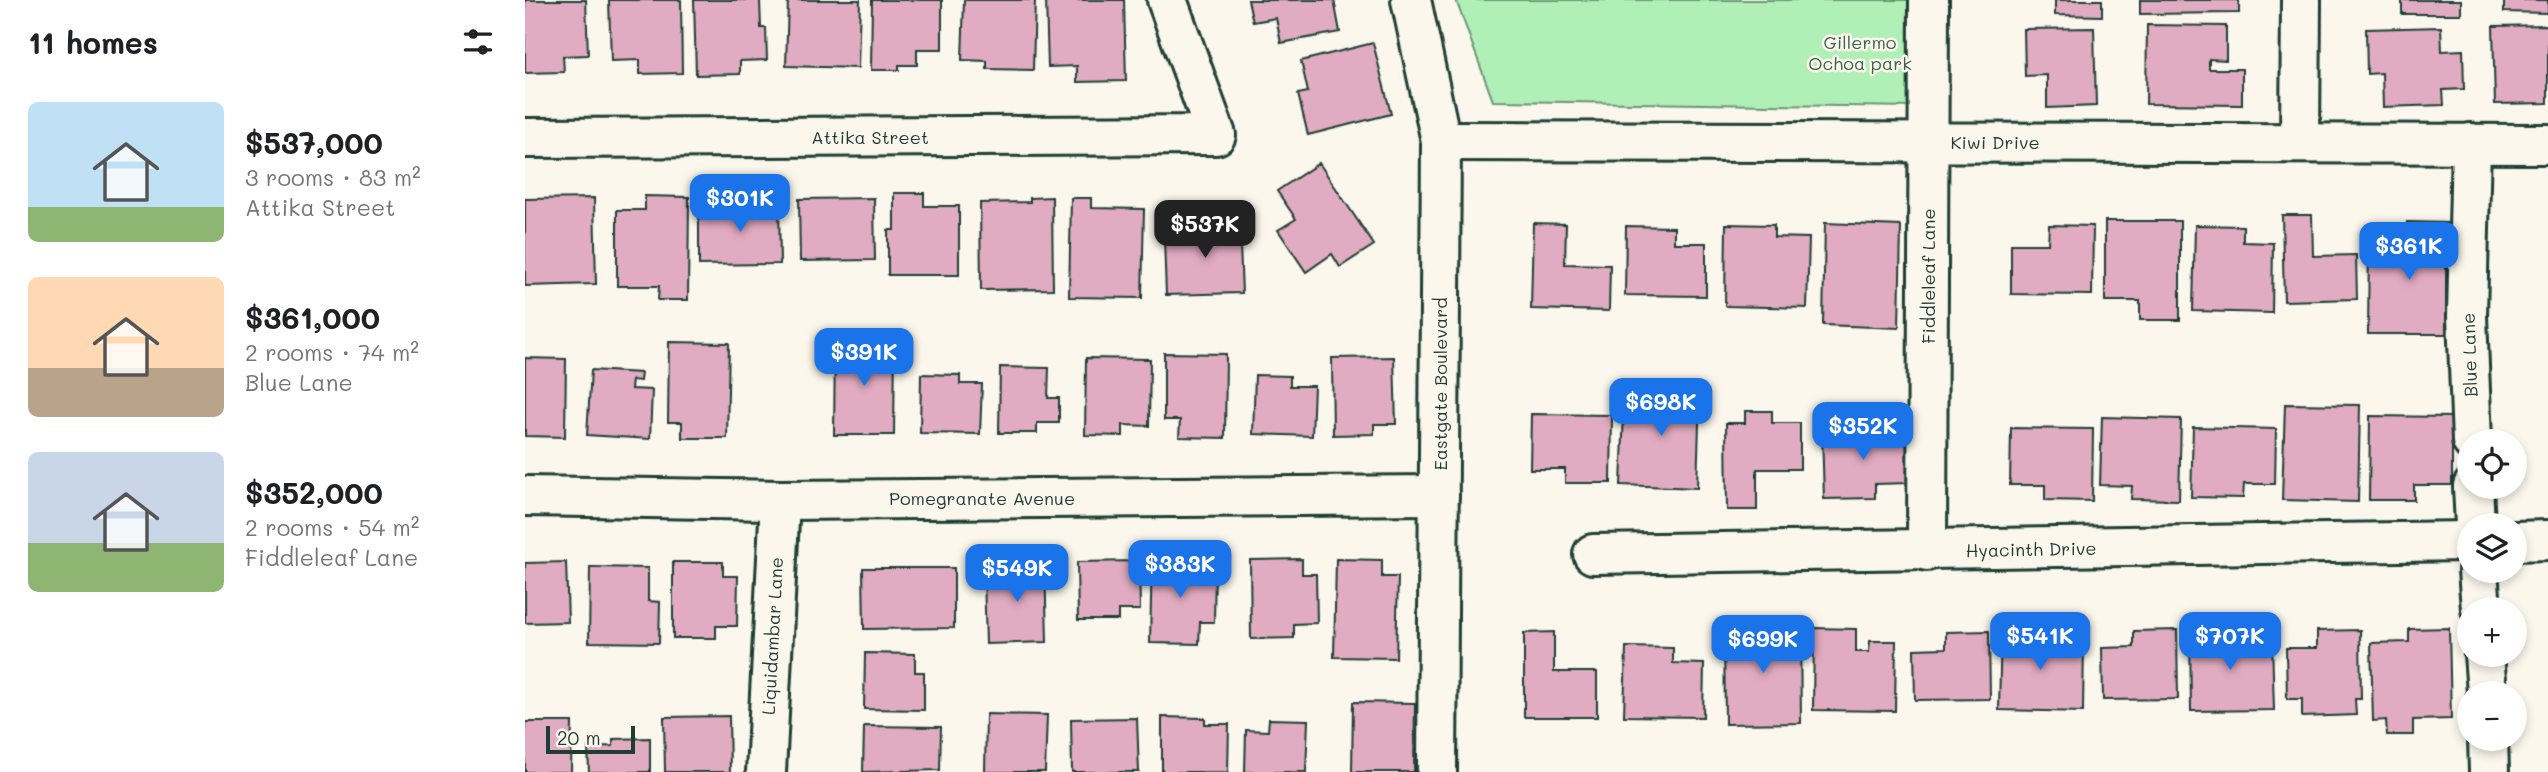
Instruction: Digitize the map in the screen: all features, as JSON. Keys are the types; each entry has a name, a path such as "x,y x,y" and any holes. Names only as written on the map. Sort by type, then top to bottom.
{"street":[{"name":"Attika Street","path":"525,138 1216,135 1167,0"},
{"name":"Eastgate Boulevard","path":"1411,0 1441,141 1437,772"},
{"name":"Fiddleleaf Lane","path":"1927,551 1929,0"},
{"path":"2300,143 2301,0"},
{"name":"Kiwi Drive","path":"1441,141 2548,144"},
{"name":"Blue Lane","path":"2471,144 2467,316 2472,429"},
{"name":"Pomegranate Avenue","path":"525,496 780,500 1439,495"},
{"name":"Liquidambar Lane","path":"766,772 780,500"},
{"path":"2527,541 2548,540"},
{"name":"Hyacinth Drive","path":"1593,554 2457,541"},
{"path":"2488,751 2489,772"}],"green space":[{"name":"Gillermo Ochoa park","path":"1456,0 1916,0 1917,107 1493,101"}],"building":[{"path":"525,0 586,0 588,55 563,56 564,72 525,73"},
{"path":"609,0 681,0 682,73 640,74 640,60 611,61"},
{"path":"694,0 760,0 761,28 766,28 767,60 740,61 740,74 696,75"},
{"path":"788,0 860,0 858,68 786,66"},
{"path":"872,0 942,0 942,49 917,49 917,65 899,65 899,70 871,70"},
{"path":"964,0 1035,0 1033,70 987,69 987,61 962,60"},
{"path":"1046,0 1124,0 1126,81 1077,82 1077,66 1048,67"},
{"path":"1248,0 1334,0 1340,32 1281,43 1276,18 1253,22"},
{"path":"2055,0 2102,0 2102,16 2055,15"},
{"path":"2140,0 2239,0 2239,13 2140,14"},
{"path":"2402,0 2461,0 2461,14 2402,14"},
{"path":"2504,0 2548,0 2548,13 2504,12"},
{"path":"2147,25 2226,26 2226,60 2209,59 2209,69 2242,69 2242,105 2146,104"},
{"path":"2548,25 2548,103 2495,104 2493,26"},
{"path":"2441,27 2442,51 2463,50 2464,89 2443,90 2444,105 2383,107 2382,73 2367,74 2366,29"},
{"path":"2094,28 2096,106 2047,108 2047,75 2025,76 2024,29"},
{"path":"1373,43 1391,114 1308,135 1298,94 1308,92 1301,61"},
{"path":"1319,163 1374,245 1340,267 1332,254 1306,272 1278,230 1296,219 1277,191"},
{"path":"894,193 924,193 924,206 959,206 959,275 888,275 888,230 894,230"},
{"path":"645,196 689,197 688,300 658,300 659,286 617,286 617,210 645,210"},
{"path":"1052,197 1053,289 981,290 980,203 1030,202 1030,198"},
{"path":"594,198 596,284 525,286 525,199"},
{"path":"874,198 875,260 800,261 799,199"},
{"path":"1071,198 1091,198 1091,208 1144,209 1142,298 1069,297"},
{"path":"723,200 779,200 780,264 699,265 699,209 723,209"},
{"path":"2282,215 2312,215 2313,256 2356,255 2357,299 2284,301"},
{"path":"1239,220 1242,293 1166,295 1164,239 1192,238 1191,221"},
{"path":"2105,221 2180,221 2180,320 2140,320 2140,301 2105,301"},
{"path":"2407,222 2446,223 2446,334 2368,334 2369,238 2407,238"},
{"path":"1533,223 1566,224 1565,264 1610,265 1609,311 1531,309"},
{"path":"1825,223 1901,226 1899,328 1823,325"},
{"path":"1726,224 1774,225 1774,237 1809,238 1807,308 1725,306"},
{"path":"2049,225 2093,226 2092,295 2011,294 2011,244 2048,244"},
{"path":"2195,225 2243,226 2243,242 2273,243 2272,313 2193,311"},
{"path":"1626,226 1674,227 1674,243 1706,243 1706,296 1625,295"},
{"path":"835,341 895,342 894,435 834,435"},
{"path":"669,342 729,343 727,438 682,438 682,422 668,422"},
{"path":"1164,353 1226,354 1225,438 1179,437 1180,420 1164,420"},
{"path":"1394,357 1396,424 1374,424 1374,434 1333,435 1332,358"},
{"path":"525,358 566,359 565,437 525,436"},
{"path":"1086,358 1150,359 1149,426 1123,425 1123,436 1085,435"},
{"path":"1000,367 1049,368 1048,398 1059,398 1059,423 1037,423 1037,433 999,433"},
{"path":"591,370 641,373 640,381 632,380 631,389 652,390 650,439 587,435"},
{"path":"921,374 960,375 960,384 982,384 980,434 920,433"},
{"path":"1255,375 1290,376 1290,386 1314,386 1312,436 1253,434"},
{"path":"1625,388 1700,391 1697,488 1621,485"},
{"path":"2285,404 2360,405 2358,502 2282,500"},
{"path":"1745,411 1772,411 1772,423 1800,423 1800,469 1757,469 1757,510 1727,510 1726,423 1745,423"},
{"path":"1531,414 1612,415 1611,483 1565,483 1565,469 1530,469"},
{"path":"2370,416 2452,417 2452,485 2414,485 2414,500 2369,500"},
{"path":"2102,417 2181,419 2179,500 2131,499 2132,486 2100,485"},
{"path":"2193,427 2276,429 2275,484 2244,484 2243,498 2191,497"},
{"path":"2011,428 2093,429 2092,501 2045,500 2045,485 2010,485"},
{"path":"1907,429 1908,483 1875,484 1875,498 1824,499 1822,431"},
{"path":"1152,555 1191,556 1191,568 1215,568 1214,622 1200,622 1199,644 1150,643"},
{"path":"1302,559 1302,574 1316,574 1317,623 1294,624 1294,638 1251,639 1250,560"},
{"path":"1336,559 1382,560 1382,577 1398,577 1396,658 1334,657"},
{"path":"1045,560 1047,642 986,644 984,577 1000,576 999,562"},
{"path":"1139,561 1140,610 1118,610 1118,620 1078,620 1077,562"},
{"path":"566,562 568,622 525,623 525,563"},
{"path":"673,562 723,562 723,576 738,576 737,626 716,626 716,638 673,638"},
{"path":"590,567 648,568 648,601 660,602 659,643 589,642"},
{"path":"863,568 954,568 954,628 864,629"},
{"path":"1800,626 1801,723 1725,724 1724,627"},
{"path":"2234,627 2235,651 2245,651 2245,641 2272,640 2274,710 2191,711 2190,628"},
{"path":"1814,628 1856,629 1856,652 1869,652 1870,641 1896,641 1895,711 1813,710"},
{"path":"2001,628 2049,629 2049,641 2084,641 2083,712 1999,710"},
{"path":"2449,628 2451,719 2413,720 2413,735 2387,735 2386,720 2373,721 2371,643 2409,642 2409,629"},
{"path":"2177,630 2178,699 2103,700 2102,648 2134,647 2134,631"},
{"path":"2360,630 2361,699 2355,699 2356,715 2302,717 2302,699 2287,699 2286,648 2317,648 2317,631"},
{"path":"1989,631 1990,699 1915,700 1914,649 1946,648 1946,632"},
{"path":"1554,632 1554,672 1597,672 1597,717 1524,717 1524,633"},
{"path":"1626,647 1673,648 1673,663 1704,664 1703,717 1624,716"},
{"path":"865,653 915,654 915,672 924,672 924,710 864,709"},
{"path":"1353,702 1415,703 1414,772 1352,772"},
{"path":"986,714 1047,715 1045,772 985,772"},
{"path":"729,716 730,772 665,772 664,717"},
{"path":"1162,717 1205,718 1205,724 1229,724 1228,772 1162,772"},
{"path":"1137,718 1139,772 1072,772 1071,719"},
{"path":"1269,719 1308,720 1306,772 1245,772 1246,730 1268,731"},
{"path":"525,722 572,722 571,772 525,772"},
{"path":"864,726 941,727 940,770 863,772"},
{"path":"650,738 650,772 589,772 588,747 613,746 613,739"}]}
